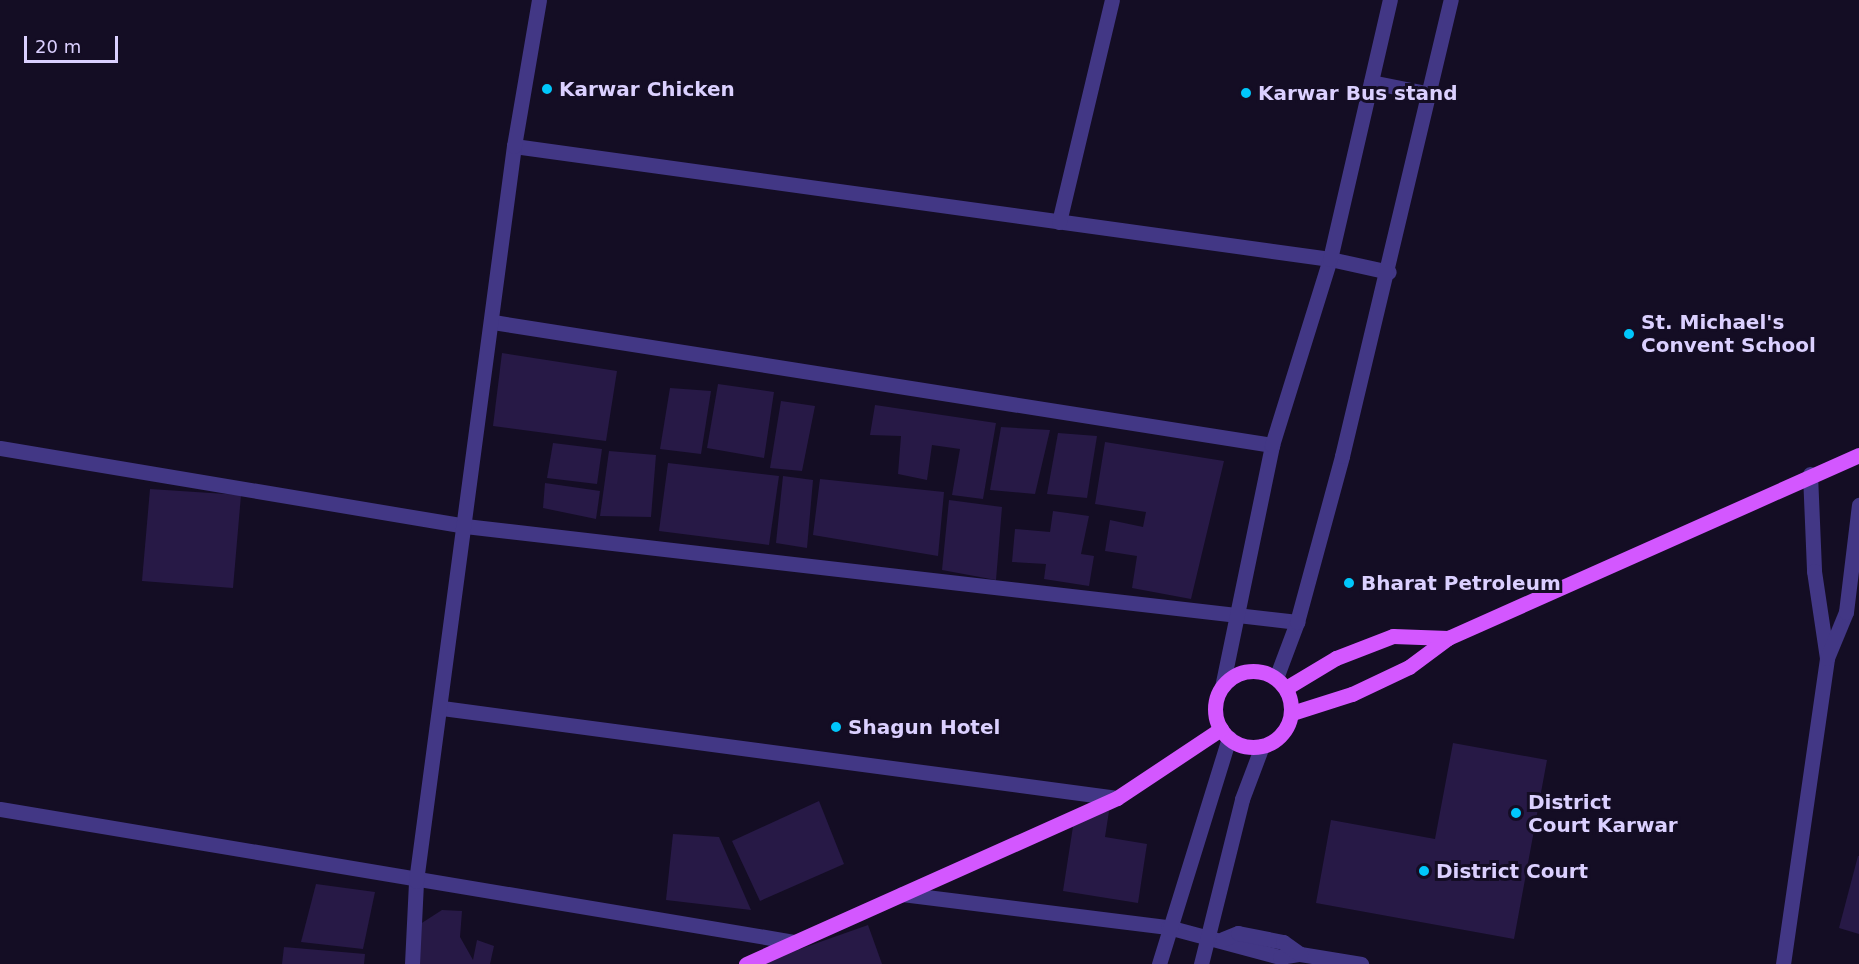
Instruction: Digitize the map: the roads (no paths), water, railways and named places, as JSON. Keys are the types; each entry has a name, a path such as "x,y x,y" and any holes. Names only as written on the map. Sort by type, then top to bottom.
{"main road":[{"path":"1292,713 1352,694 1409,667 1448,638 1859,454"},
{"path":"1281,683 1393,636 1448,638"},
{"path":"1253,670 1281,683 1292,713 1282,734 1262,746 1239,745 1225,734 1215,708 1222,687 1236,675 1253,670"},
{"path":"746,964 1117,798 1188,750 1225,734"}],"street":[{"path":"412,964 416,881 442,708 514,146 539,0"},
{"path":"1059,222 1112,0"},
{"path":"1222,687 1234,616 1272,445 1330,259 1390,0"},
{"path":"1281,683 1389,272 1451,0"},
{"path":"1371,82 1430,94"},
{"path":"514,146 1330,259 1389,272"},
{"path":"493,322 1272,445"},
{"path":"0,448 465,526 1298,622"},
{"path":"1810,474 1814,572 1827,658"},
{"path":"1783,964 1827,658 1846,612 1859,505"},
{"path":"442,708 1117,798"},
{"path":"1159,964 1225,734"},
{"path":"1201,964 1242,799 1262,746"},
{"path":"0,808 416,881 795,942"},
{"path":"902,894 1168,927 1223,939 1238,948 1280,957 1300,954 1361,964"}],"place":[{"name":"Karwar Chicken","path":"547,89"},
{"name":"Karwar Bus stand","path":"1246,93"},
{"name":"St. Michael's Convent School","path":"1629,334"},
{"name":"Bharat Petroleum","path":"1349,583"},
{"name":"Shagun Hotel","path":"836,727"},
{"name":"District Court Karwar","path":"1516,813"},
{"name":"District Court","path":"1424,871"}]}
